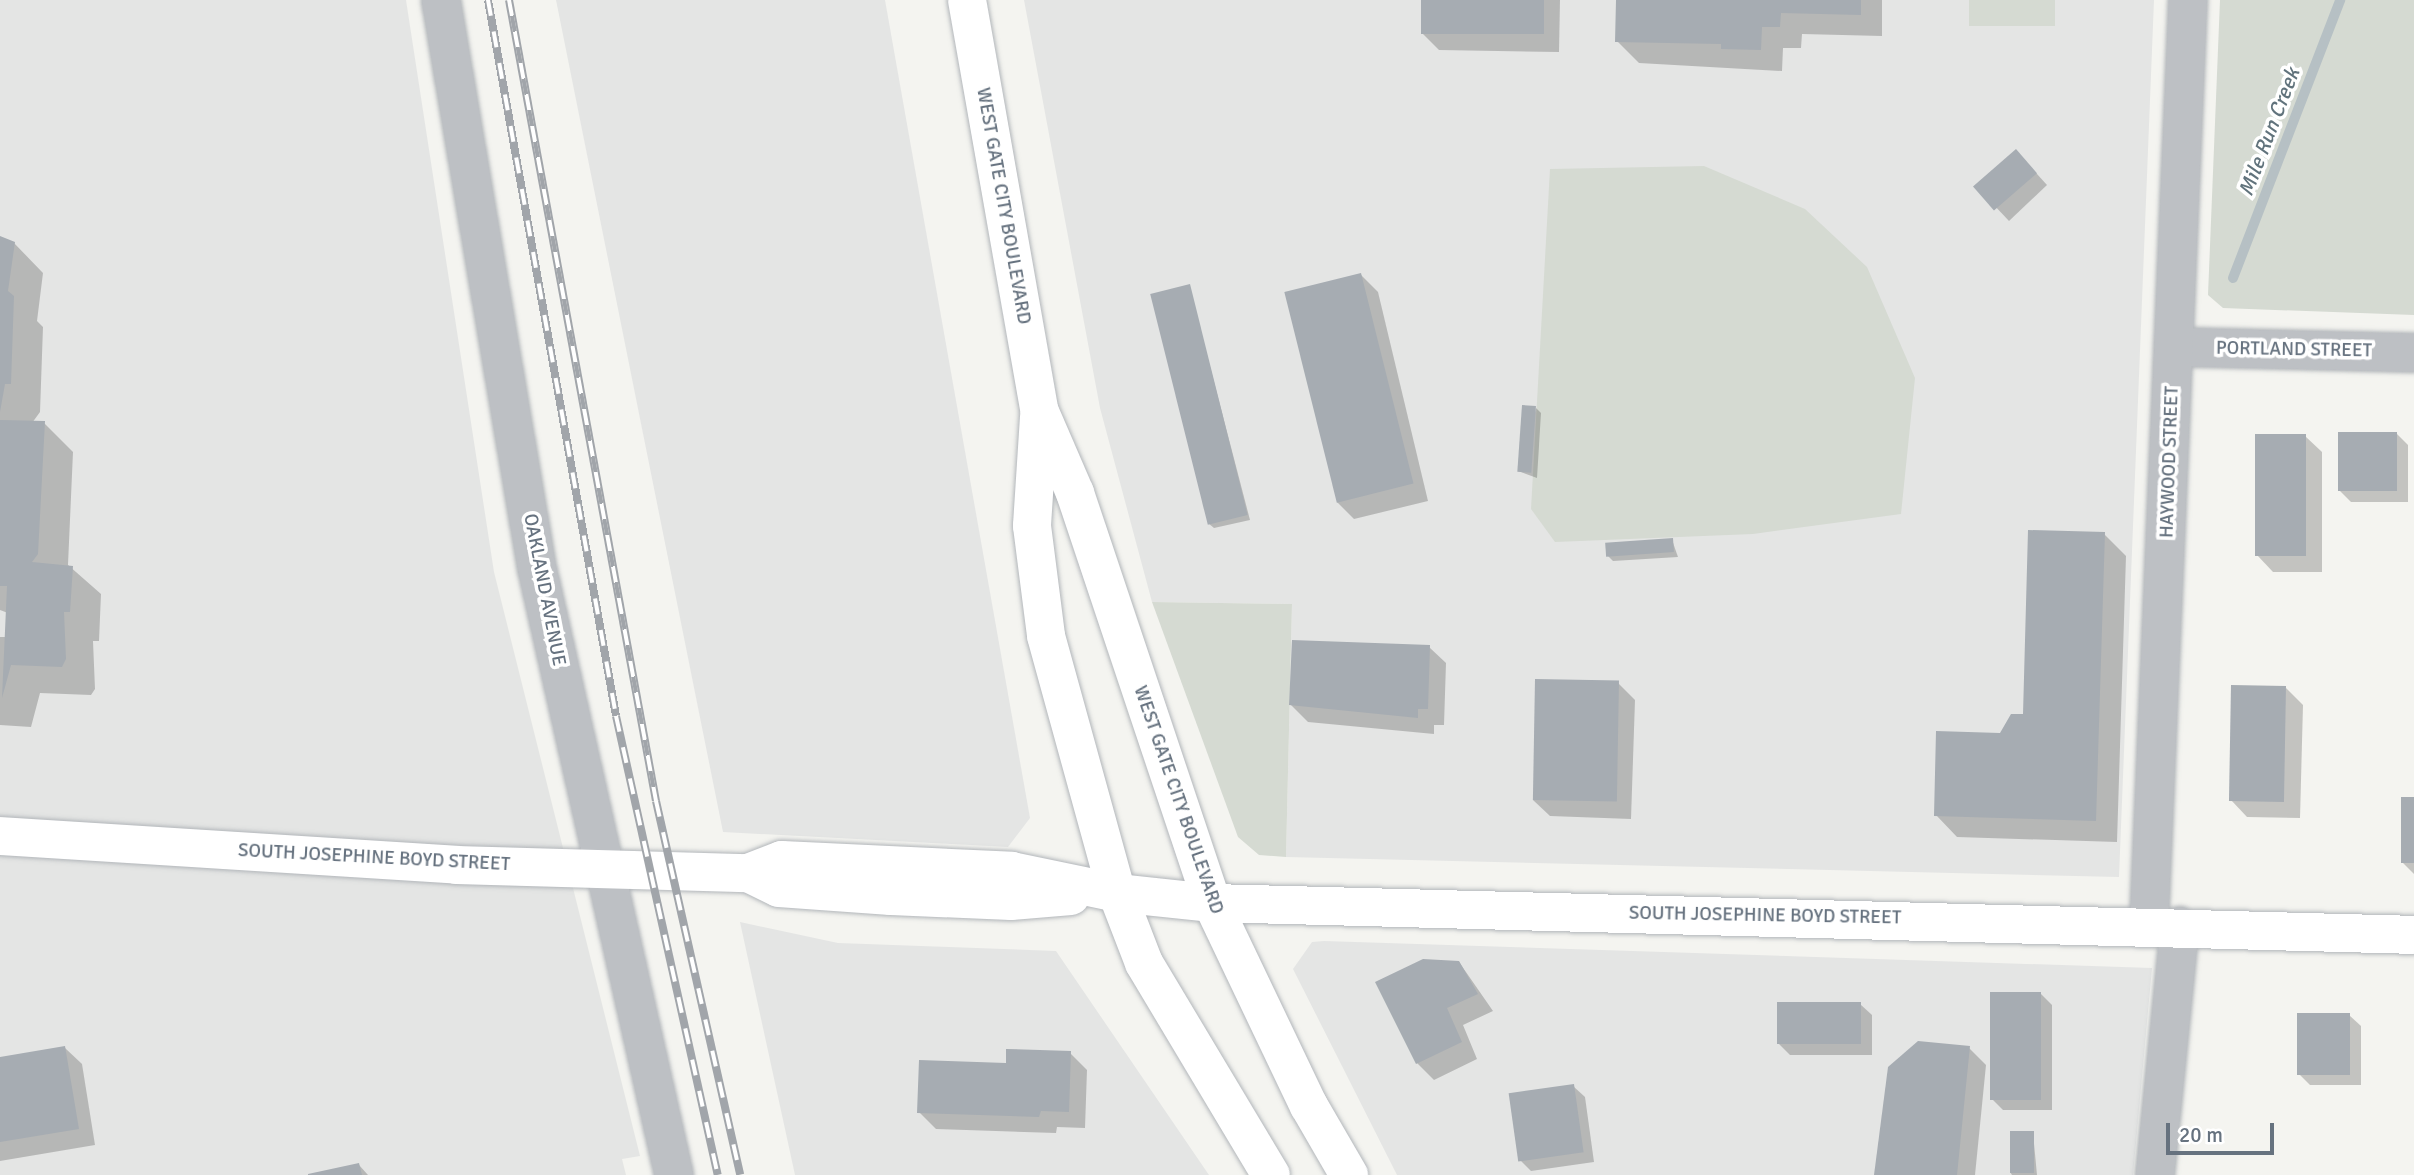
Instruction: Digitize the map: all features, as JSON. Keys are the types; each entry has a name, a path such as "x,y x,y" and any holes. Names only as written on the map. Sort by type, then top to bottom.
{"main road":[{"name":"WEST GATE CITY BOULEVARD","path":"967,0 1040,412 1075,493 1212,903 1309,1106 1349,1175"},
{"name":"WEST GATE CITY BOULEVARD","path":"1040,412 1032,526 1046,636 1116,893 1144,963 1271,1175"},
{"name":"SOUTH JOSEPHINE BOYD STREET","path":"0,835 604,868 748,873 782,860 999,870 1116,893 1212,903 2165,925 2414,935"}],"street":[{"name":"OAKLAND AVENUE","path":"442,0 537,568 674,1175"},
{"name":"HAYWOOD STREET","path":"2155,1175 2165,925 2174,347 2188,0"},
{"name":"PORTLAND STREET","path":"2174,347 2414,353"}],"shaded area":[{"path":"0,0 406,0 494,572 640,1156 622,1159 626,1175 0,1175"},
{"path":"556,0 885,0 1030,818 1008,847 723,832"},
{"path":"1024,0 2154,0 2119,877 1286,857 1292,604 1152,602 1100,408"},
{"path":"1969,0 2055,0 2055,26 1969,26"},
{"path":"2220,0 2414,0 2414,315 2223,308 2208,295"},
{"path":"1704,166 1805,209 1867,267 1915,378 1901,514 1753,534 1555,542 1531,509 1550,169"},
{"path":"1152,602 1292,604 1286,857 1259,855 1238,837"},
{"path":"740,922 838,943 1056,951 1209,1175 795,1175"},
{"path":"1312,942 2152,968 2133,1175 1397,1175 1293,969"}],"building":[{"path":"1421,0 1544,0 1544,34 1421,34"},
{"path":"1616,0 1861,0 1861,15 1781,13 1780,27 1762,27 1761,50 1721,49 1721,44 1615,42"},
{"path":"2016,149 2037,173 1994,211 1973,186"},
{"path":"0,236 15,242 8,291 14,296 11,384 5,384 0,412"},
{"path":"1361,273 1413,484 1337,503 1284,292"},
{"path":"1190,284 1248,515 1208,525 1150,294"},
{"path":"1522,405 1536,406 1531,473 1517,472"},
{"path":"0,420 45,421 38,554 32,562 73,566 70,612 64,612 66,659 62,667 11,665 2,698 7,586 0,586"},
{"path":"2338,432 2397,432 2397,491 2338,491"},
{"path":"2255,434 2306,434 2306,556 2255,556"},
{"path":"2028,530 2105,532 2096,821 1934,816 1936,731 2000,733 2011,714 2023,714"},
{"path":"1673,538 1674,552 1606,557 1605,543"},
{"path":"1292,640 1430,645 1428,709 1418,709 1418,718 1289,705"},
{"path":"1535,679 1619,680 1617,801 1533,800"},
{"path":"2231,685 2286,686 2284,802 2229,801"},
{"path":"2401,797 2414,797 2414,863 2401,863"},
{"path":"1423,959 1459,961 1478,994 1447,1008 1462,1042 1416,1064 1375,982"},
{"path":"1990,992 2041,992 2041,1100 1990,1100"},
{"path":"1777,1002 1861,1002 1861,1044 1777,1044"},
{"path":"2297,1013 2350,1013 2350,1075 2297,1075"},
{"path":"1918,1041 1970,1046 1957,1175 1874,1175 1888,1067"},
{"path":"65,1046 79,1129 0,1142 0,1057"},
{"path":"1006,1049 1071,1051 1069,1112 1041,1111 1039,1117 917,1113 919,1060 1006,1063"},
{"path":"1574,1084 1584,1152 1518,1162 1509,1093"},
{"path":"2010,1131 2034,1131 2034,1173 2010,1173"},
{"path":"359,1163 362,1175 308,1175 308,1174"}],"waterway":[{"name":"Mile Run Creek","path":"2233,278 2340,0"}],"railway":[{"path":"488,0 616,716 718,1175"},
{"path":"509,0 656,801 740,1175"}]}
